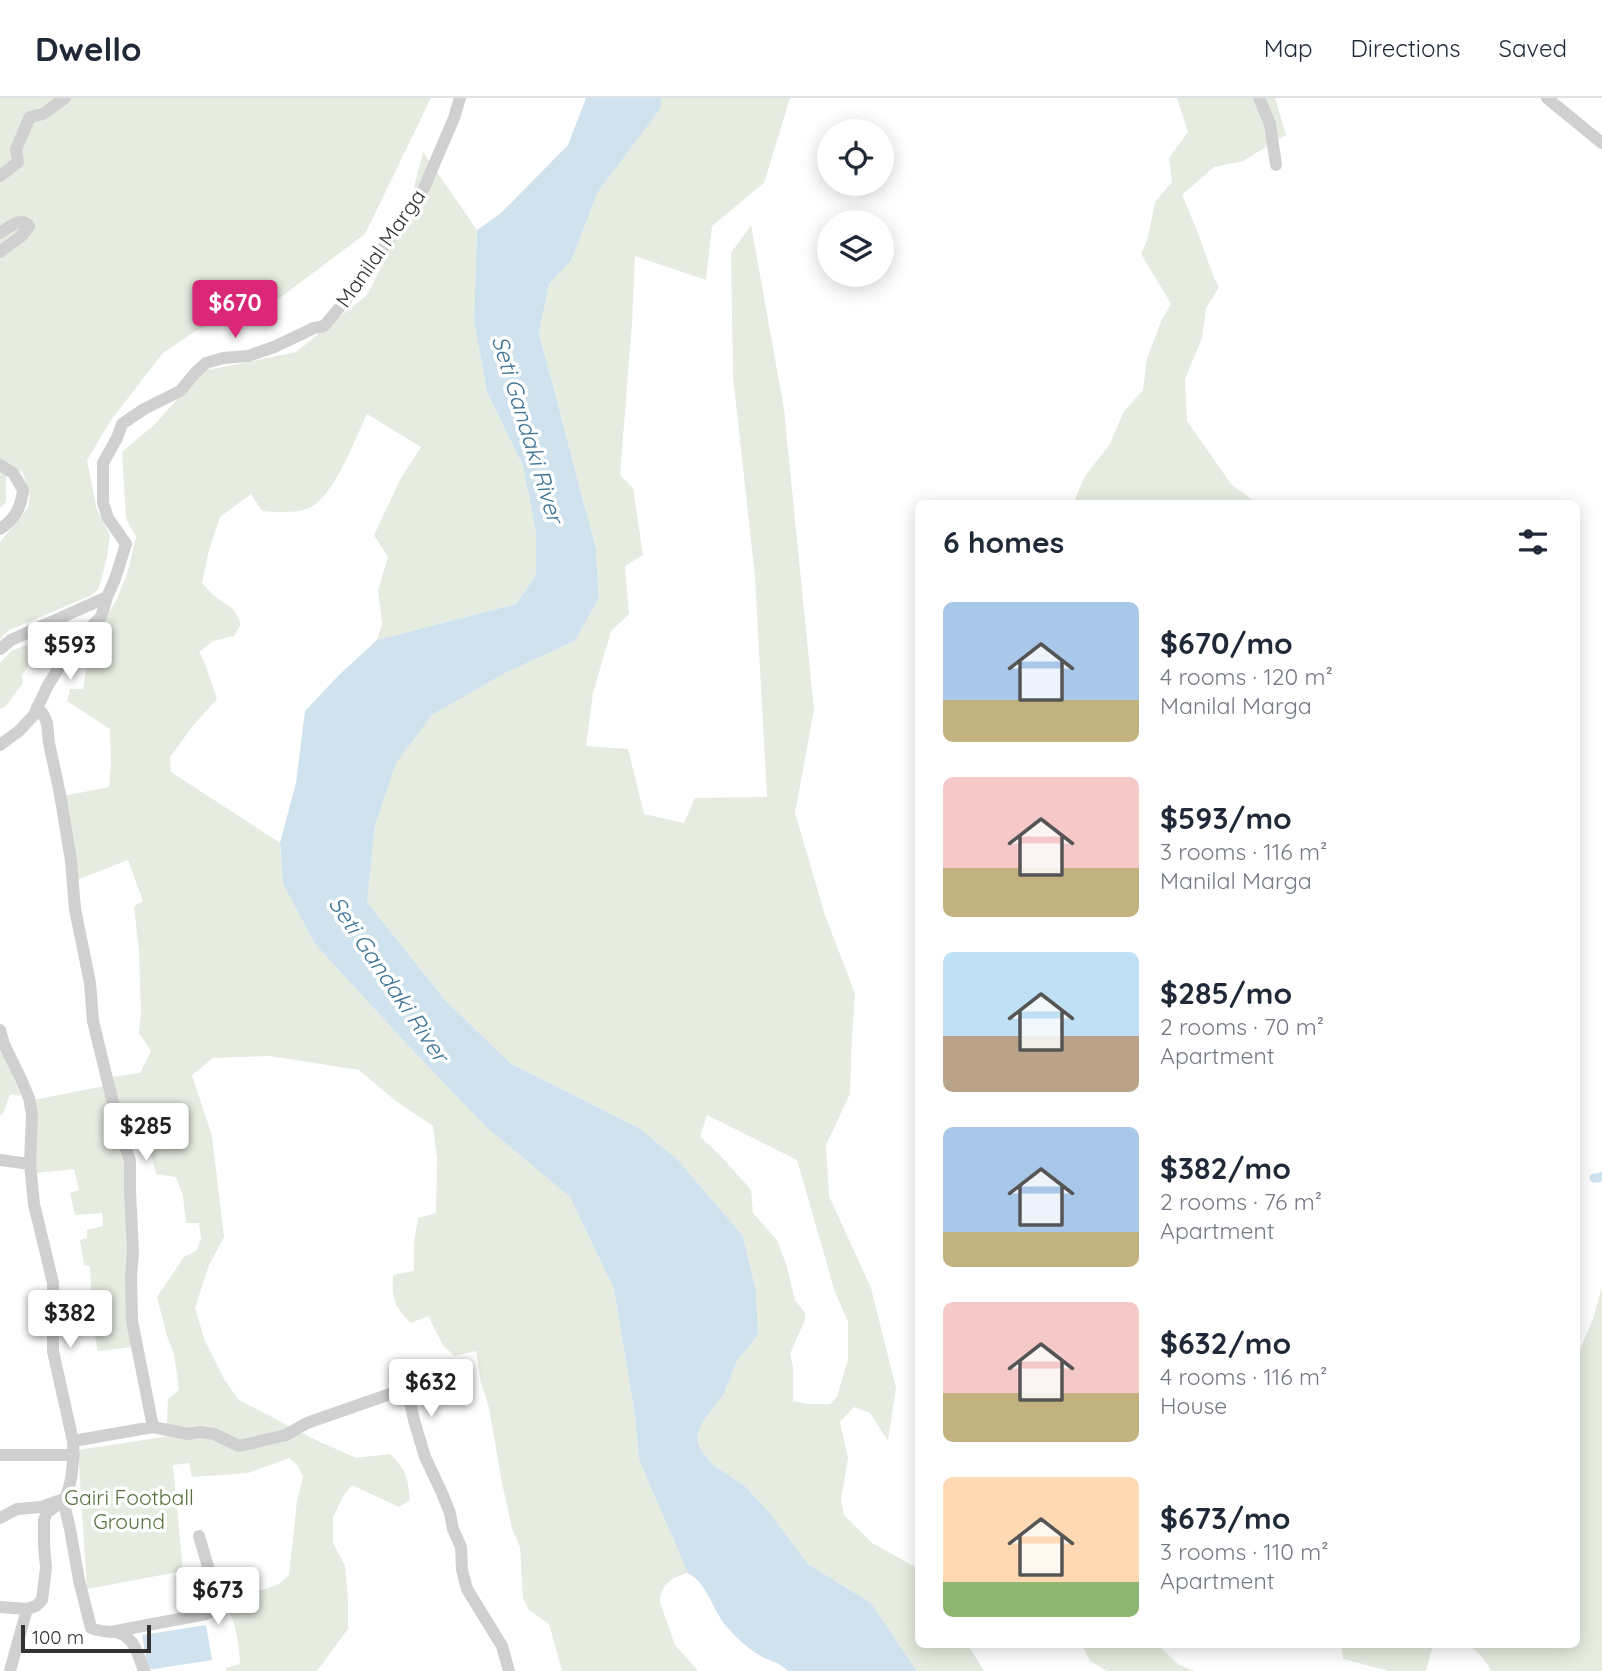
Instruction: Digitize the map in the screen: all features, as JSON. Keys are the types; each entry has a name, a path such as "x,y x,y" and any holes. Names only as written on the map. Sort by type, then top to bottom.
{"street":[{"path":"0,176 18,162 16,149 30,117 43,114 65,98"},
{"name":"Manilal Marga","path":"0,745 34,715 66,657 101,617 116,579 126,544 108,518 103,503 103,463 122,424 144,409 180,391 206,363 223,358 248,356 324,326 356,289 424,188 460,98"},
{"path":"1259,98 1270,124 1276,165"},
{"path":"1547,98 1602,143"},
{"path":"0,233 18,222 23,221 29,226 20,238 0,252"},
{"path":"0,465 13,473 23,490 18,512 0,529"},
{"path":"0,649 10,640 107,597"},
{"path":"37,707 47,723 60,794 71,860 75,909 90,983 93,1021 119,1128 130,1161 134,1252 131,1276 132,1321 153,1427"},
{"path":"0,1030 21,1079 32,1114 30,1164 34,1203 53,1283 53,1351 74,1455 66,1497 41,1507 16,1509 0,1518"},
{"path":"0,1160 30,1164"},
{"path":"73,1441 153,1427 188,1434 215,1434 239,1446 286,1435 307,1423 393,1393 409,1398 425,1457 442,1493 461,1547 462,1570 467,1589 502,1646 509,1671"},
{"path":"0,1455 74,1455"},
{"path":"0,1607 27,1609 36,1606 41,1600 46,1568 44,1520 47,1512 55,1509 61,1500"},
{"path":"61,1500 70,1529 91,1628 98,1632 113,1632 213,1611 217,1605 217,1597 200,1536"},
{"path":"10,1671 27,1609"},
{"path":"113,1632 123,1634 131,1640 145,1671"}],"green space":[{"path":"0,98 431,98 365,234 265,309 199,329 163,353 111,420 87,460 97,510 110,535 99,588 90,596 9,630 0,639 0,542 28,508 30,497 23,473 6,464 6,502 0,508"},
{"path":"661,98 790,98 764,183 712,226 706,280 635,256 620,475 633,488 643,555 625,566 629,614 611,631 593,693 586,746 628,749 644,814 684,823 695,798 767,797 755,577 733,376 731,253 751,225 784,409 814,710 795,813 825,915 855,994 850,1094 826,1145 829,1196 871,1288 896,1388 888,1441 870,1413 854,1407 840,1422 848,1458 841,1500 844,1515 872,1543 915,1567 915,1648 970,1648 984,1671 917,1671 871,1603 808,1564 768,1511 745,1486 713,1465 702,1451 697,1435 703,1421 724,1394 737,1361 758,1335 756,1291 743,1236 677,1159 639,1128 510,1063 445,1000 367,902 375,826 396,762 432,715 505,673 575,641 599,598 596,549 539,333 549,284 571,261 598,192 660,109","holes":["707,1115 797,1160 835,1292 848,1322 848,1359 837,1397 830,1404 793,1401 793,1367 790,1354 805,1320 805,1313 795,1300 777,1240 753,1213 751,1190 700,1137"]},
{"path":"1177,98 1275,98 1286,135 1243,161 1214,167 1182,195 1219,287 1206,308 1202,338 1185,379 1187,421 1231,484 1253,500 1075,500 1085,476 1110,444 1124,411 1143,390 1147,359 1162,319 1171,304 1141,254 1147,241 1155,202 1172,182 1169,158 1188,132"},
{"name":"Gairi Football Ground","path":"423,152 477,230 474,321 487,392 523,466 536,533 536,575 516,604 377,640 382,624 378,590 388,557 374,535 401,478 421,447 367,414 336,478 320,500 311,507 293,512 262,511 251,494 220,517 202,583 234,610 241,624 234,636 213,641 199,652 217,699 170,757 171,772 280,843 283,884 315,944 485,1126 570,1197 614,1289 635,1416 639,1460 688,1573 665,1586 660,1602 675,1645 698,1671 562,1671 549,1624 529,1610 523,1598 520,1547 512,1528 476,1351 454,1356 443,1345 428,1316 411,1323 401,1312 394,1296 393,1275 414,1271 414,1243 418,1218 436,1213 437,1160 433,1126 396,1101 359,1070 270,1056 213,1058 192,1075 212,1136 224,1237 209,1265 195,1308 205,1341 224,1379 239,1400 356,1458 390,1454 405,1474 410,1500 399,1507 352,1485 344,1495 333,1517 333,1543 345,1566 348,1629 317,1671 226,1671 226,1668 240,1664 236,1632 225,1603 228,1592 262,1590 279,1584 289,1575 297,1501 303,1477 297,1465 289,1458 248,1473 192,1477 189,1463 173,1465 183,1571 87,1589 78,1450 170,1436 167,1425 168,1399 179,1390 174,1354 157,1297 184,1257 197,1250 201,1239 199,1223 186,1223 183,1196 176,1177 156,1174 144,1140 127,1138 112,1077 140,1073 151,1051 139,1033 139,952 134,906 143,901 128,860 77,880 64,796 109,787 110,729 67,701 70,689 83,689 86,671 76,652 101,625 117,599 128,571 136,537 126,518 122,452 154,425 203,371 296,352 367,295 407,215"},
{"path":"79,625 55,665 32,661 22,675 23,683 5,707 0,709 0,663 11,651"},
{"path":"3,1050 21,1096 10,1094 3,1114 0,1115 0,1051"},
{"path":"104,1086 109,1114 125,1159 134,1347 98,1351 93,1326 90,1266 84,1265 80,1240 87,1238 87,1230 103,1226 102,1213 75,1215 70,1193 79,1190 74,1169 36,1173 33,1100"},
{"path":"1602,1287 1602,1671 1491,1671 1472,1648 1580,1648 1580,1349 1593,1319"},
{"path":"1084,1648 1161,1648 1179,1665 1194,1671 1107,1671 1090,1661"},
{"path":"1341,1648 1432,1648 1426,1671 1389,1671 1343,1659"}],"water":[{"name":"Seti Gandaki River","path":"586,98 661,98 661,108 598,192 571,261 549,284 539,333 596,549 599,598 575,641 505,673 432,715 396,763 375,826 367,902 445,1000 510,1063 639,1128 677,1159 743,1236 756,1291 758,1335 737,1361 724,1394 703,1421 697,1435 698,1443 713,1465 745,1486 768,1511 808,1564 871,1603 917,1671 788,1671 750,1649 726,1626 705,1590 688,1573 639,1460 635,1416 614,1289 570,1197 485,1126 401,1038 315,944 283,884 280,843 296,783 305,711 377,640 516,604 536,575 536,533 523,466 487,392 474,321 477,230 501,213 568,145"},
{"path":"206,1625 212,1660 148,1670 142,1635"}],"waterway":[{"path":"1594,1178 1602,1176"}]}
